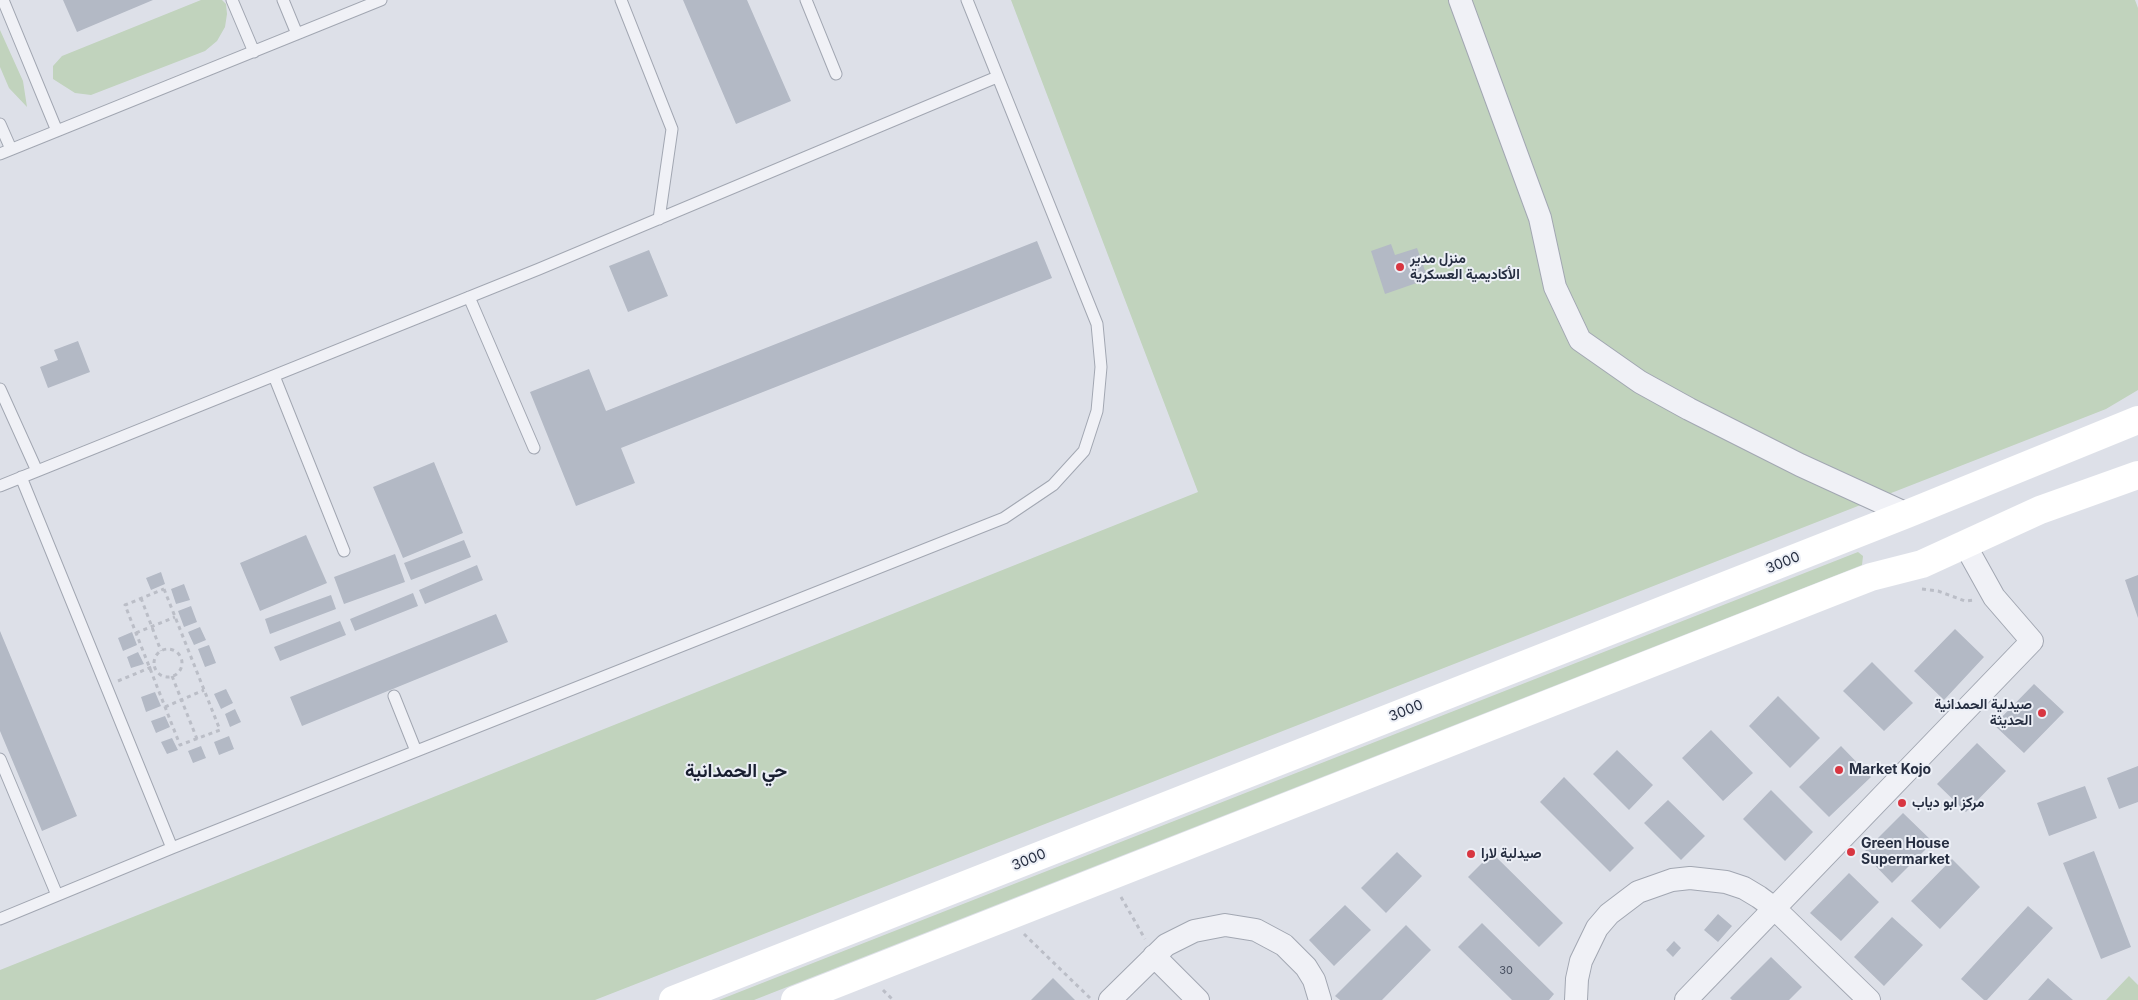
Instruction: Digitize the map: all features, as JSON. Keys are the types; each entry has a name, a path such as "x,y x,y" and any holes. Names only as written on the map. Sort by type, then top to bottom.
{"street":[{"path":"1460,0 1540,218 1555,288 1580,340 1640,382 1689,409 1800,465 1907,514"},
{"name":"3000","path":"673,1000 1907,514 2138,420"},
{"path":"796,1000 1835,590 1871,577 1922,564 1964,543 2040,510 2138,475"},
{"path":"1686,1000 2032,641 1994,597 1964,543"},
{"path":"1576,1000 1578,979 1588,944 1609,914 1638,892 1672,880 1690,878 1708,879 1744,888 1774,908 1869,1000"},
{"path":"1110,1000 1166,945 1194,931 1225,925 1256,930 1270,936 1296,955 1314,980 1320,1000"},
{"path":"1154,956 1198,1000"}],"lane":[{"path":"3,0 57,131"},
{"path":"232,0 254,52"},
{"path":"282,0 297,34"},
{"path":"0,124 6,152 381,0"},
{"path":"621,0 672,128 658,219"},
{"path":"806,0 836,74"},
{"path":"0,918 1004,518 1053,485 1084,451 1097,411 1101,367 1097,324 967,0"},
{"path":"0,486 469,297 997,77"},
{"path":"469,297 534,448"},
{"path":"274,376 344,551"},
{"path":"0,389 37,471"},
{"path":"21,477 172,848"},
{"path":"394,696 416,751"},
{"path":"0,759 57,895"}],"path":[{"path":"164,589 175,617 220,730 180,745 125,605 164,589"},
{"path":"141,598 161,651"},
{"path":"136,633 175,617"},
{"path":"170,649 181,657 181,666 176,674 172,676 159,674 154,666 155,657 161,651 170,649"},
{"path":"181,657 190,654"},
{"path":"106,685 154,666"},
{"path":"172,676 197,739"},
{"path":"165,707 204,690"},
{"path":"1120,896 1154,956"},
{"path":"1024,934 1092,1000"},
{"path":"883,990 893,1000"}],"green space":[{"path":"201,0 222,0 226,4 227,14 225,27 217,41 205,51 91,95 75,93 53,79 53,66 62,56"},
{"path":"1011,0 2135,0 2138,8 2138,390 2106,409 595,1000 0,1000 0,970 1198,492"},
{"path":"0,30 23,81 27,107 9,88 0,67"},
{"path":"1858,552 1863,556 1862,565 754,1000 719,1000"},
{"path":"2129,976 2138,985 2138,1000 2106,1000"}],"building":[{"path":"63,0 153,0 77,32"},
{"path":"683,0 747,0 791,101 736,124"},
{"path":"1037,241 1052,278 621,448 635,483 576,506 530,392 589,369 606,411"},
{"name":"منزل مدير الأكاديمية العسكرية","path":"1391,244 1395,255 1417,248 1428,279 1385,294 1371,251"},
{"path":"649,250 668,296 628,312 609,266"},
{"path":"78,341 90,372 48,388 40,367 58,360 54,350"},
{"path":"434,462 463,533 403,558 373,487"},
{"path":"306,535 327,583 260,611 240,563"},
{"path":"464,540 471,557 411,580 404,563"},
{"path":"395,554 405,582 344,604 334,577"},
{"path":"477,565 483,580 425,604 419,590"},
{"path":"161,572 165,584 151,590 146,578"},
{"path":"2138,575 2138,618 2125,580"},
{"path":"184,584 190,600 176,604 171,589"},
{"path":"413,593 418,606 355,631 350,619"},
{"path":"331,595 336,609 270,634 265,619"},
{"path":"191,606 197,622 184,627 178,611"},
{"path":"496,614 508,642 302,726 290,697"},
{"path":"340,621 346,635 280,661 274,647"},
{"path":"200,627 206,640 194,645 188,632"},
{"path":"1955,629 1984,657 1944,700 1914,671"},
{"path":"0,631 77,816 42,831 0,731"},
{"path":"132,632 137,645 123,651 118,638"},
{"path":"209,645 216,663 205,667 198,649"},
{"path":"138,652 144,664 131,668 127,657"},
{"path":"1872,662 1913,703 1884,731 1843,691"},
{"path":"2034,684 2064,712 2024,753 1994,725"},
{"path":"226,689 233,703 221,709 214,694"},
{"path":"155,692 161,706 146,712 141,697"},
{"path":"1778,696 1820,738 1790,768 1749,726"},
{"path":"235,709 241,722 230,727 225,714"},
{"path":"165,716 170,727 156,733 151,721"},
{"path":"1711,730 1753,773 1723,801 1682,758"},
{"path":"229,736 234,749 219,755 214,742"},
{"path":"172,738 178,750 167,754 161,742"},
{"path":"1977,743 2006,771 1966,812 1937,784"},
{"path":"201,746 206,758 193,763 188,751"},
{"path":"1841,746 1871,777 1829,817 1799,787"},
{"path":"1617,750 1653,785 1629,810 1593,774"},
{"path":"2138,766 2138,802 2119,809 2107,778"},
{"path":"1564,777 1634,848 1610,872 1540,802"},
{"path":"2085,786 2097,818 2049,836 2037,803"},
{"path":"1771,790 1813,832 1785,861 1743,819"},
{"path":"1668,800 1705,836 1681,860 1644,823"},
{"path":"1903,813 1933,842 1892,883 1863,853"},
{"path":"2094,851 2131,947 2101,959 2063,863"},
{"path":"1397,852 1422,876 1386,913 1361,888"},
{"path":"1492,853 1563,923 1539,947 1468,877"},
{"path":"1952,859 1980,887 1940,929 1911,901"},
{"path":"1849,873 1879,902 1841,941 1810,913"},
{"path":"1345,905 1371,930 1334,966 1309,940"},
{"path":"2028,906 2053,928 1987,1000 1984,1000 1961,979"},
{"path":"1718,914 1732,926 1718,942 1704,930"},
{"path":"1892,917 1923,945 1884,986 1854,957"},
{"path":"1482,923 1554,994 1549,1000 1512,1000 1458,947"},
{"path":"1406,925 1431,950 1382,1000 1340,1000 1335,996"},
{"path":"1674,941 1681,948 1673,957 1666,950"},
{"path":"1771,957 1802,987 1789,1000 1732,1000 1730,998"},
{"path":"1053,978 1075,1000 1031,1000"},
{"path":"2048,978 2073,1000 2028,1000"}],"place":[{"name":"منزل مدير الأكاديمية العسكرية","path":"1400,267"},
{"name":"صيدلية الحمدانية الحديثة","path":"2042,713"},
{"name":"Market Kojo","path":"1839,770"},
{"name":"مركز ابو دياب","path":"1902,803"},
{"name":"Green House Supermarket","path":"1851,852"},
{"name":"صيدلية لارا","path":"1471,854"}],"district":[{"name":"حي الحمدانية","path":"736,771"}]}
